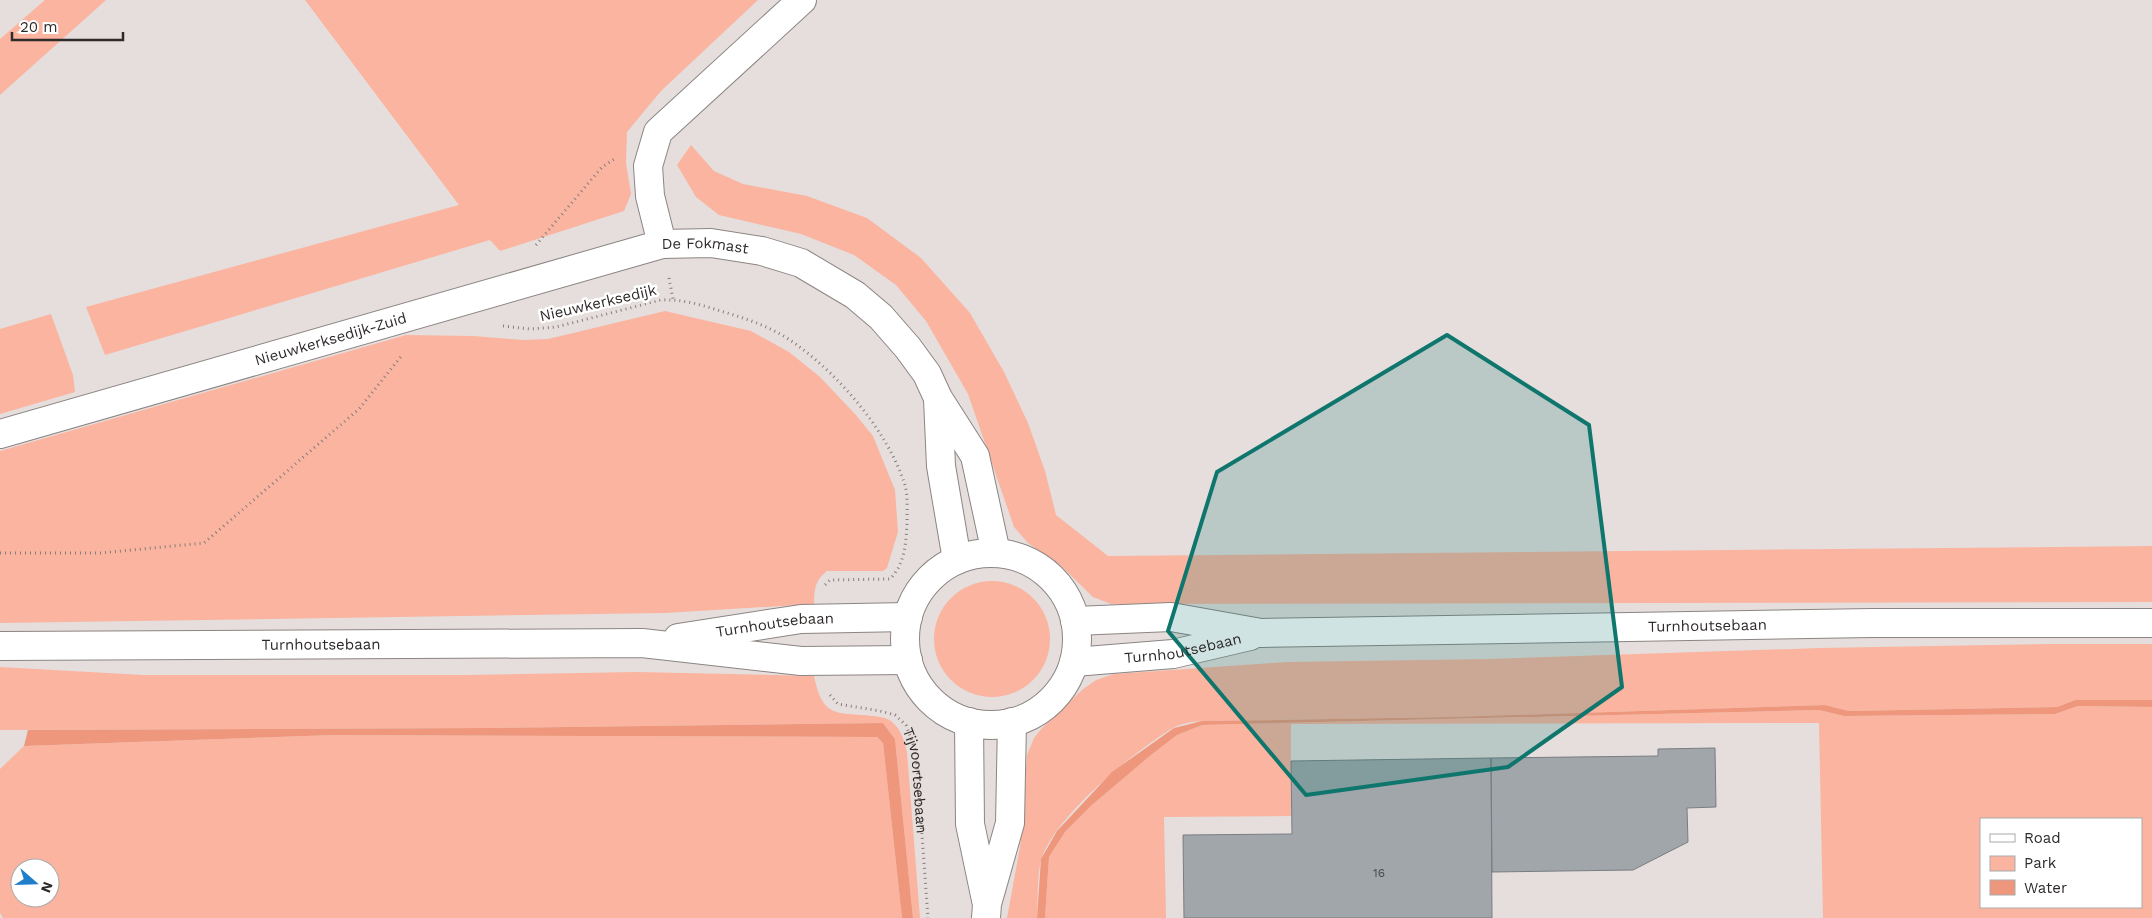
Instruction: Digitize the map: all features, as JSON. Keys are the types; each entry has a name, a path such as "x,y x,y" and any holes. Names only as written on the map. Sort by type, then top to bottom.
{"main road":[{"name":"De Fokmast","path":"802,0 658,132 648,166 650,196 662,244 711,243 762,251 801,263 855,295 881,318 927,374 938,398 975,456 996,553"},
{"name":"Nieuwkerksedijk-Zuid","path":"0,434 662,244"},
{"name":"De Fokmast","path":"938,398 941,466 957,560"},
{"path":"982,553 996,553 1032,562 1047,573 1065,595 1075,621 1077,648 1068,679 1058,694 1037,711 1012,722 998,725 969,722 952,716 937,706 914,677 908,660 905,638 908,617 915,599 926,583 940,570 957,560 982,553"},
{"name":"Turnhoutsebaan","path":"642,643 801,619 908,617"},
{"name":"Turnhoutsebaan","path":"1075,621 1171,617 1262,633 1872,623 2152,623"},
{"name":"Turnhoutsebaan","path":"1074,662 1173,654 1262,633"},
{"name":"Turnhoutsebaan","path":"0,646 642,643 801,661 908,660"},
{"path":"969,722 970,824 986,911"},
{"path":"986,911 1010,823 1012,722"}],"path":[{"path":"530,251 602,167 618,157"},
{"name":"Nieuwkerksedijk","path":"494,325 530,329 556,327 661,300 673,300 706,307 754,321 796,344 832,375 866,413 882,435 896,464 905,486 906,548 896,573 890,579 830,580 825,583 821,592 822,619"},
{"path":"0,553 101,553 204,543 359,409 404,353"},
{"name":"Tijvoortsebaan","path":"824,662 825,686 838,704 895,715 906,725 916,752 928,918"}],"highlighted area":[{"path":"1447,335 1589,425 1622,687 1508,767 1306,795 1168,631 1217,472"}],"green space":[{"path":"45,0 106,0 0,95 0,39"},
{"path":"305,0 758,0 661,91 627,132 626,163 631,194 624,211 500,251 490,240 105,355 86,307 459,205"},
{"path":"691,145 714,171 743,184 807,196 867,218 921,258 970,313 1004,372 1028,423 1045,471 1056,515 1108,556 2152,546 2152,602 1111,604 1093,597 1061,566 1028,543 1014,527 968,394 926,321 896,285 854,255 801,234 719,215 696,197 677,165"},
{"path":"665,311 751,331 789,352 820,377 855,414 873,436 895,490 898,532 887,568 883,571 827,571 820,578 816,586 814,604 665,613 0,623 0,451 406,335 473,336 524,340 548,339"},
{"path":"51,314 73,375 75,392 0,414 0,329"},
{"path":"992,581 1014,586 1033,598 1045,617 1050,639 1045,661 1033,680 1014,692 992,697 970,692 951,680 939,661 934,639 939,617 951,598 970,586"},
{"path":"2152,644 2152,700 2075,700 2057,707 1849,711 1825,705 1451,717 1202,721 1183,724 1173,728 1138,752 1098,785 1080,804 1051,840 1042,857 1038,878 1037,918 1007,918 1020,847 1027,755 1034,738 1082,690 1096,680 1114,674 1287,662 1490,659 1820,648"},
{"path":"0,667 143,675 466,675 637,672 814,676 822,700 833,711 882,717 891,721 902,735 907,752 920,918 913,918 895,739 883,723 487,728 0,730"},
{"path":"2078,706 2152,707 2152,918 1823,918 1819,723 1291,724 1291,816 1164,817 1166,918 1045,918 1049,857 1065,832 1092,805 1151,755 1177,735 1202,725 1819,710 1844,716 2055,714"},
{"path":"335,735 877,737 883,743 902,918 3,918 0,913 0,769 24,746"}],"water":[{"path":"2075,700 2152,700 2152,707 2078,706 2055,714 1844,716 1819,710 1202,725 1177,735 1151,755 1092,805 1065,832 1049,857 1045,918 1037,918 1041,859 1057,831 1112,772 1174,728 1202,721 1451,717 1825,705 1849,711 2057,707"},
{"path":"883,723 895,739 913,918 902,918 883,743 877,737 335,735 24,746 28,730 487,728"}],"building":[{"path":"1715,748 1716,807 1687,808 1688,842 1633,870 1492,872 1491,758 1658,756 1658,749"},
{"path":"1491,758 1492,918 1184,918 1183,835 1292,834 1291,761"}]}
